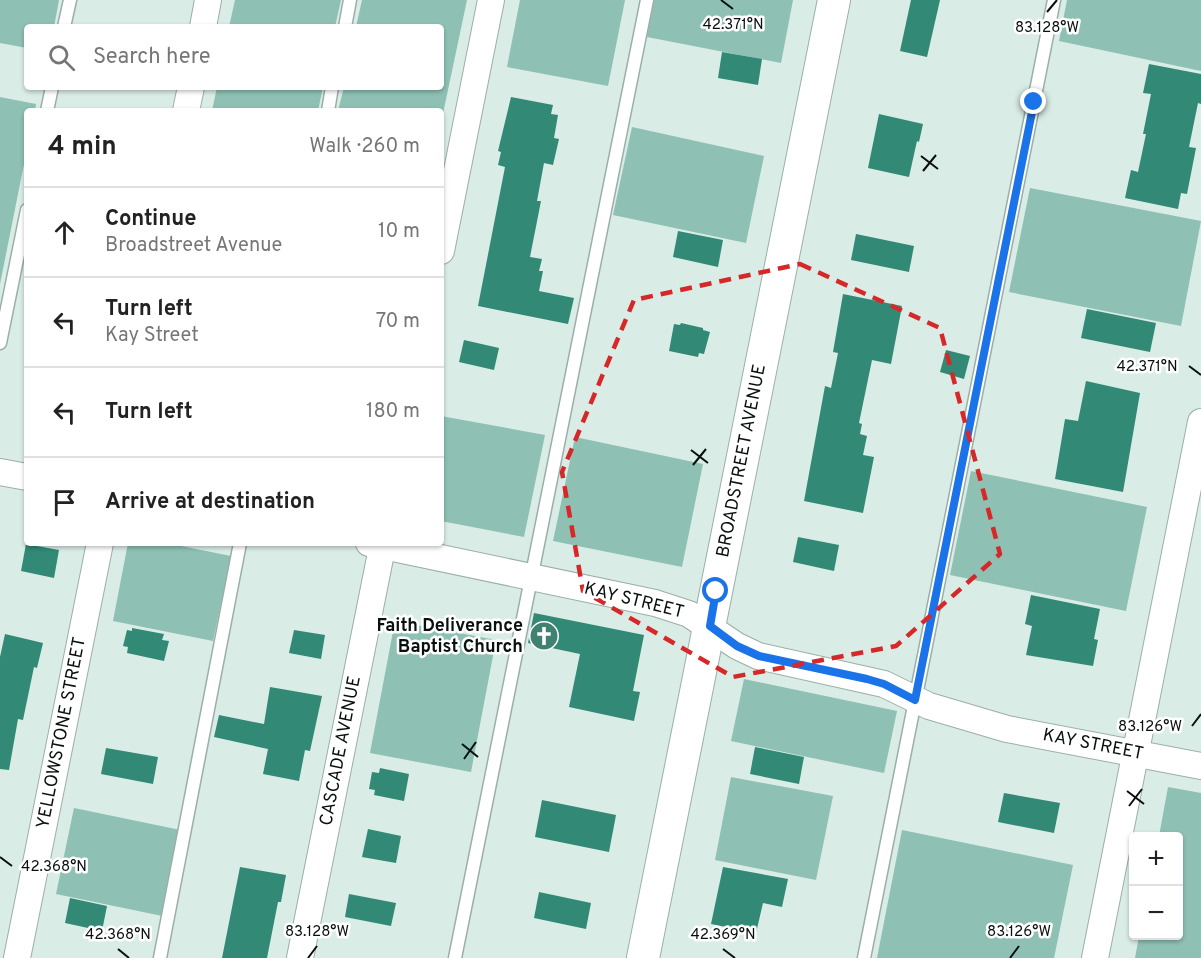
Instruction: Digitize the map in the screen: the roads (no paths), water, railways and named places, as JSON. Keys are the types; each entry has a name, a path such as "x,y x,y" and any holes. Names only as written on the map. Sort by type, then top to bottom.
{"street":[{"path":"204,24 208,0"},
{"path":"444,236 491,0"},
{"name":"BROADSTREET AVENUE","path":"643,958 834,0"},
{"path":"187,108 190,90"},
{"path":"1095,958 1201,422"},
{"path":"0,472 24,476"},
{"name":"YELLOWSTONE STREET","path":"17,958 99,546"},
{"name":"CASCADE AVENUE","path":"300,958 378,546"},
{"name":"KAY STREET","path":"387,546 655,603 689,614 737,646 759,656 884,684 929,706 1006,729 1201,766"}],"lane":[{"path":"65,24 70,0"},
{"path":"346,24 350,0"},
{"path":"455,958 647,0"},
{"path":"864,958 1054,0"},
{"path":"48,108 51,90"},
{"path":"328,108 332,90"},
{"path":"0,343 24,225"},
{"path":"160,958 239,546"}],"place":[{"name":"Faith Deliverance Baptist Church","path":"544,636"}]}
